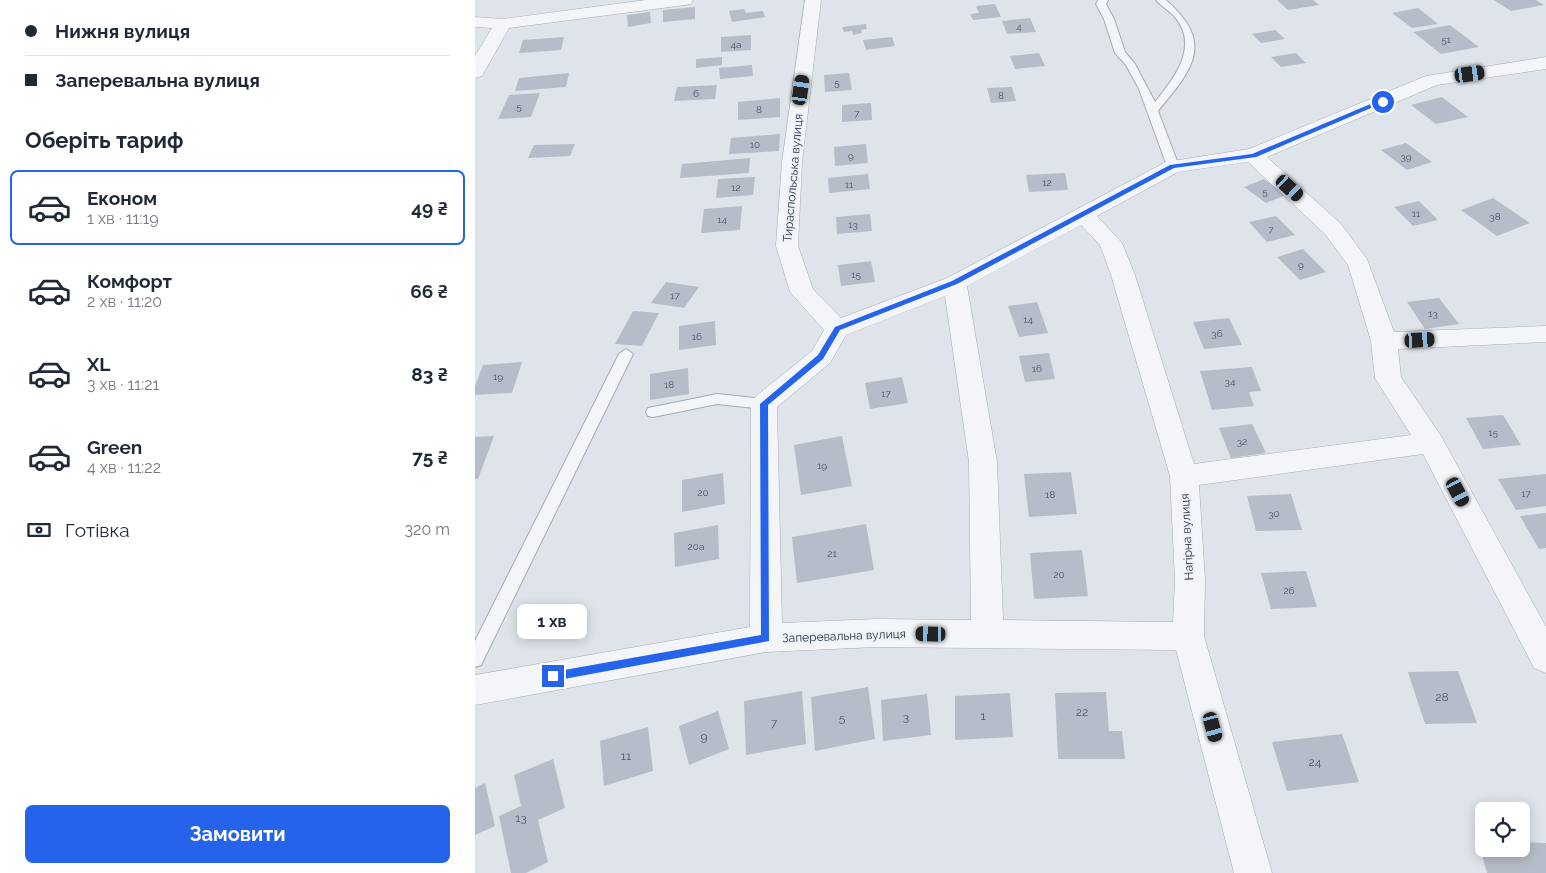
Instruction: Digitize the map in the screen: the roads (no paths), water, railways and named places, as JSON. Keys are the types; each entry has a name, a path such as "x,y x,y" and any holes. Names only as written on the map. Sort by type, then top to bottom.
{"street":[{"path":"475,22 503,24 685,0"},
{"name":"Тираспольська вулиця","path":"813,0 792,162 787,246 803,292 837,329"},
{"path":"475,72 503,24"},
{"path":"766,638 764,404 821,357 837,329 955,283 1084,216 1173,166 1253,155 1433,80 1546,64"},
{"path":"1253,155 1333,230 1359,264 1384,342 1388,378 1431,443 1546,658"},
{"name":"Нагірна вулиця","path":"1084,216 1111,243 1123,276 1184,476 1190,580 1189,636 1253,873"},
{"path":"955,283 983,462 987,635"},
{"path":"1384,342 1546,334"},
{"path":"1184,476 1431,443"},
{"name":"Заперевальна вулиця","path":"475,690 766,638 876,633 1189,636"}],"lane":[{"path":"1103,0 1101,4 1109,19 1121,53 1145,89 1173,166"},
{"path":"1153,111 1181,78 1192,44 1189,28 1179,13 1161,0"},
{"path":"475,659 626,354"},
{"path":"653,412 717,399 764,404"}]}
